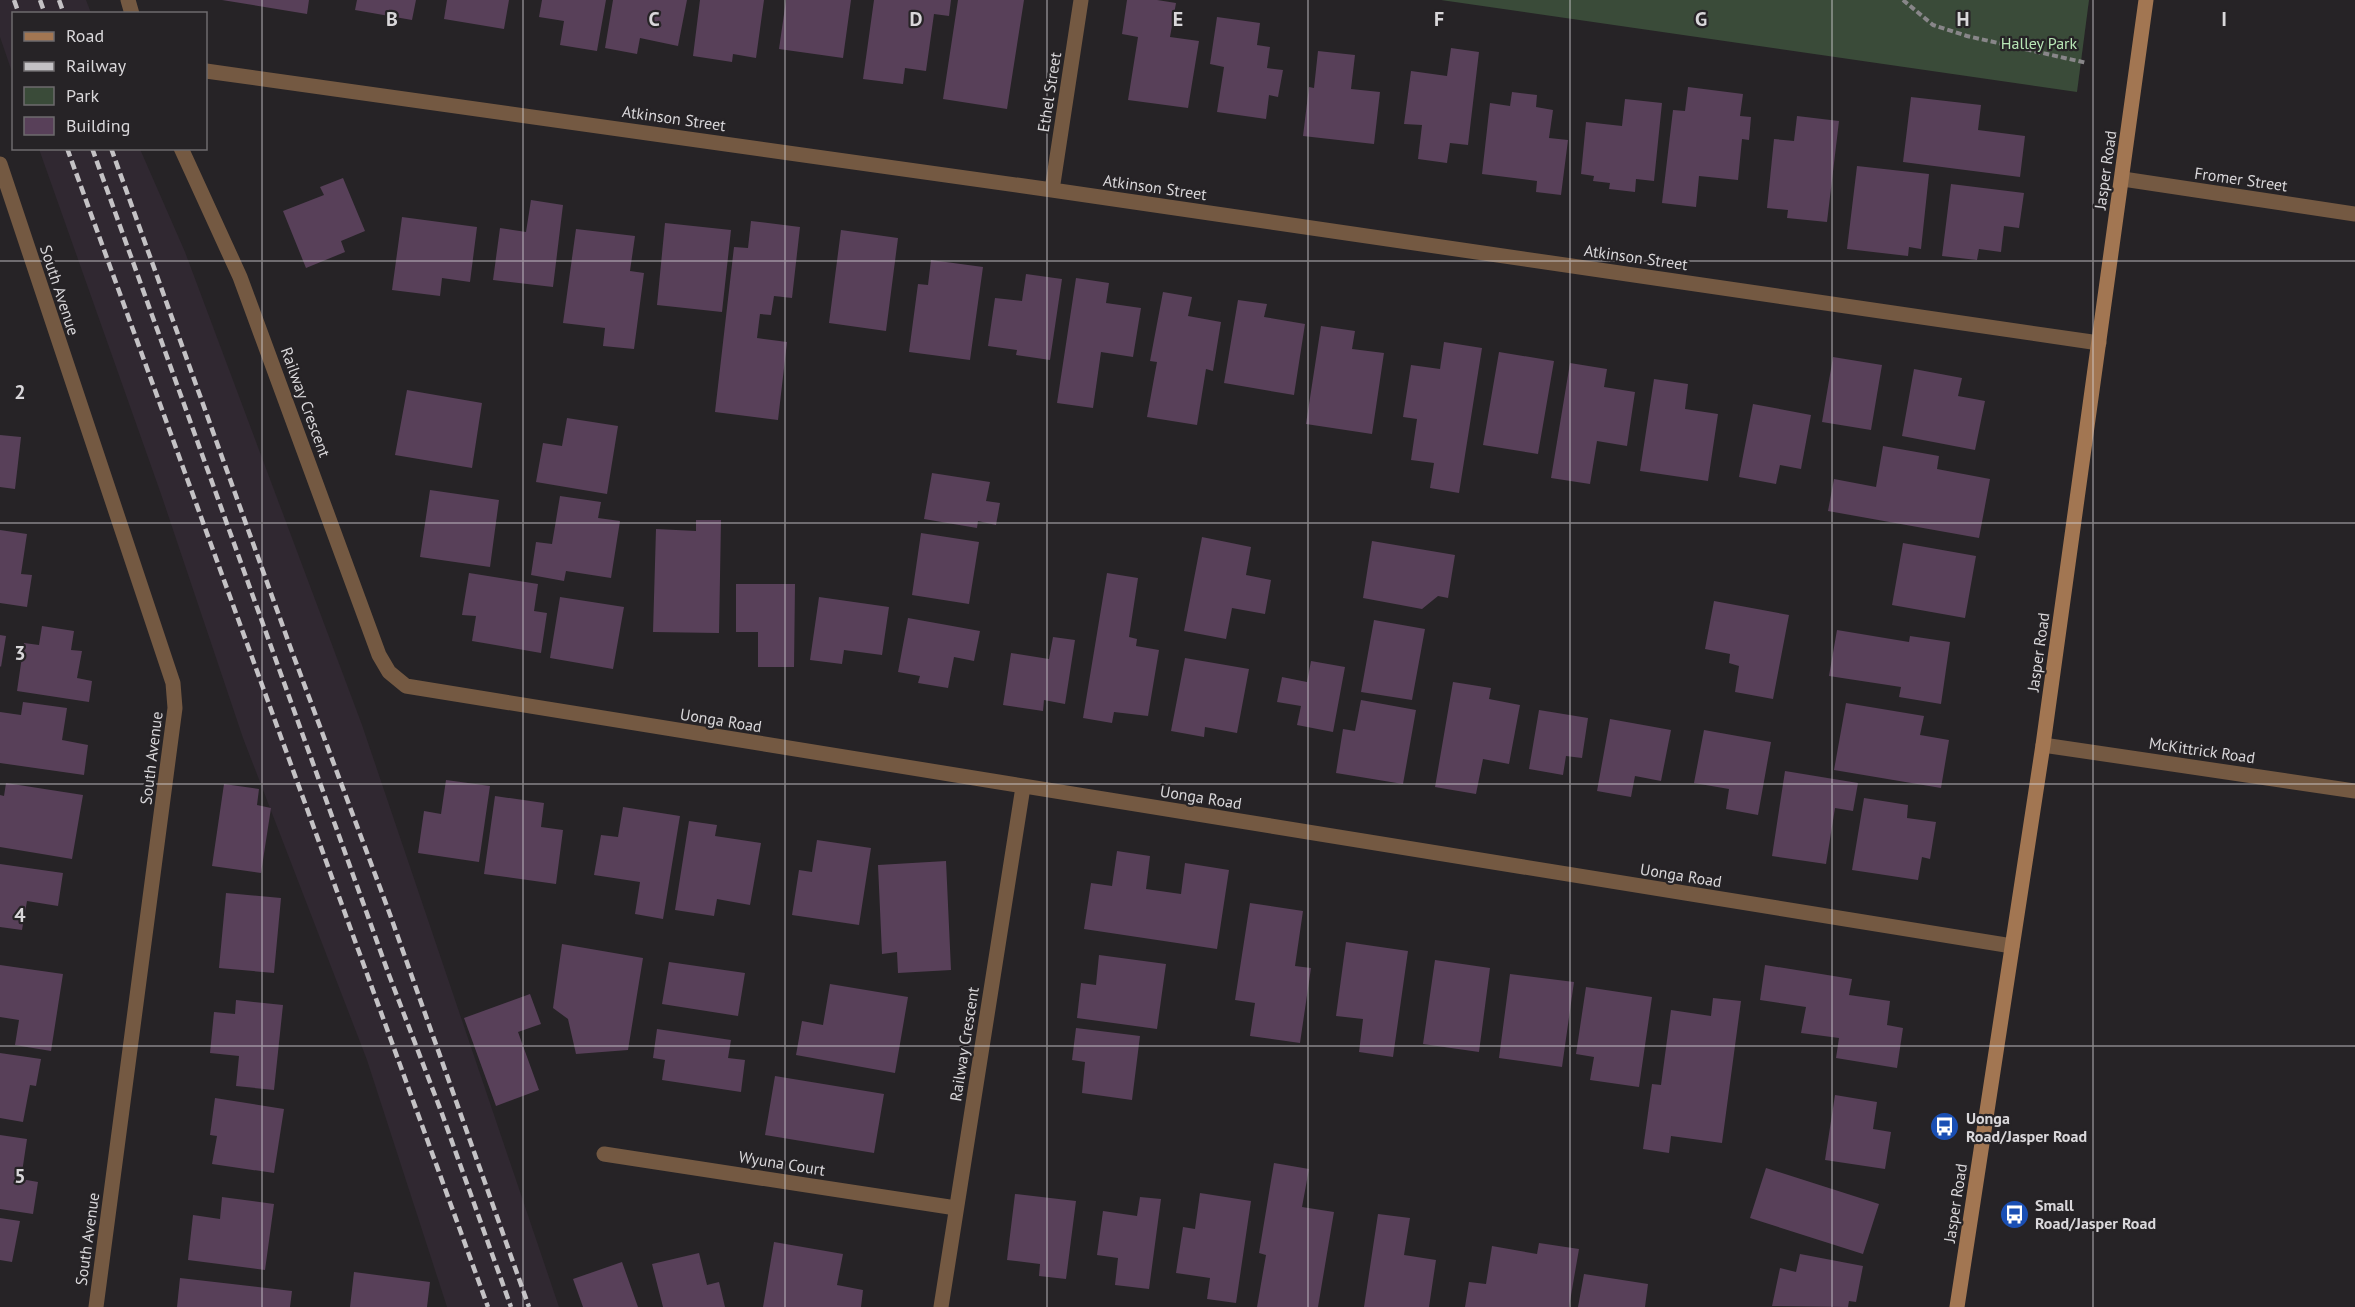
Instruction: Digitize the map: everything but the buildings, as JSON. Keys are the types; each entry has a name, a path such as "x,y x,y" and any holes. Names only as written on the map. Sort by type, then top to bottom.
{"main road":[{"name":"Jasper Road","path":"1957,1307 2043,745 2146,0"}],"street":[{"name":"Ethel Street","path":"1052,190 1081,0"},
{"name":"Atkinson Street","path":"207,71 1052,190 2099,343"},
{"name":"Railway Crescent","path":"182,150 240,277 379,655 389,672"},
{"name":"South Avenue","path":"0,164 172,683 175,708 96,1307"},
{"name":"Fromer Street","path":"2123,179 2355,214"},
{"name":"Uonga Road","path":"389,672 406,686 420,689 2012,946"},
{"name":"McKittrick Road","path":"2043,745 2355,791"},
{"name":"Railway Crescent","path":"941,1307 1023,787"},
{"name":"Wyuna Court","path":"604,1154 956,1208"}],"path":[{"path":"1903,0 1933,25 1967,36 2087,63"}],"shaded area":[{"path":"0,0 86,0 91,12 12,12 12,72 0,37"},
{"path":"39,150 140,150 185,252 362,725 559,1307 447,1307 367,1060 243,738 161,494"}],"green space":[{"name":"Halley Park","path":"1441,0 2089,0 2077,92"}],"railway":[{"path":"14,0 18,12"},
{"path":"40,0 44,12"},
{"path":"59,0 63,12"},
{"path":"68,150 488,1307"},
{"path":"93,150 389,975 441,1111 511,1307"},
{"path":"112,150 291,649 388,909 529,1307"}],"place":[{"name":"Uonga Road/Jasper Road","path":"1945,1127"},
{"name":"Small Road/Jasper Road","path":"2014,1214"}]}
